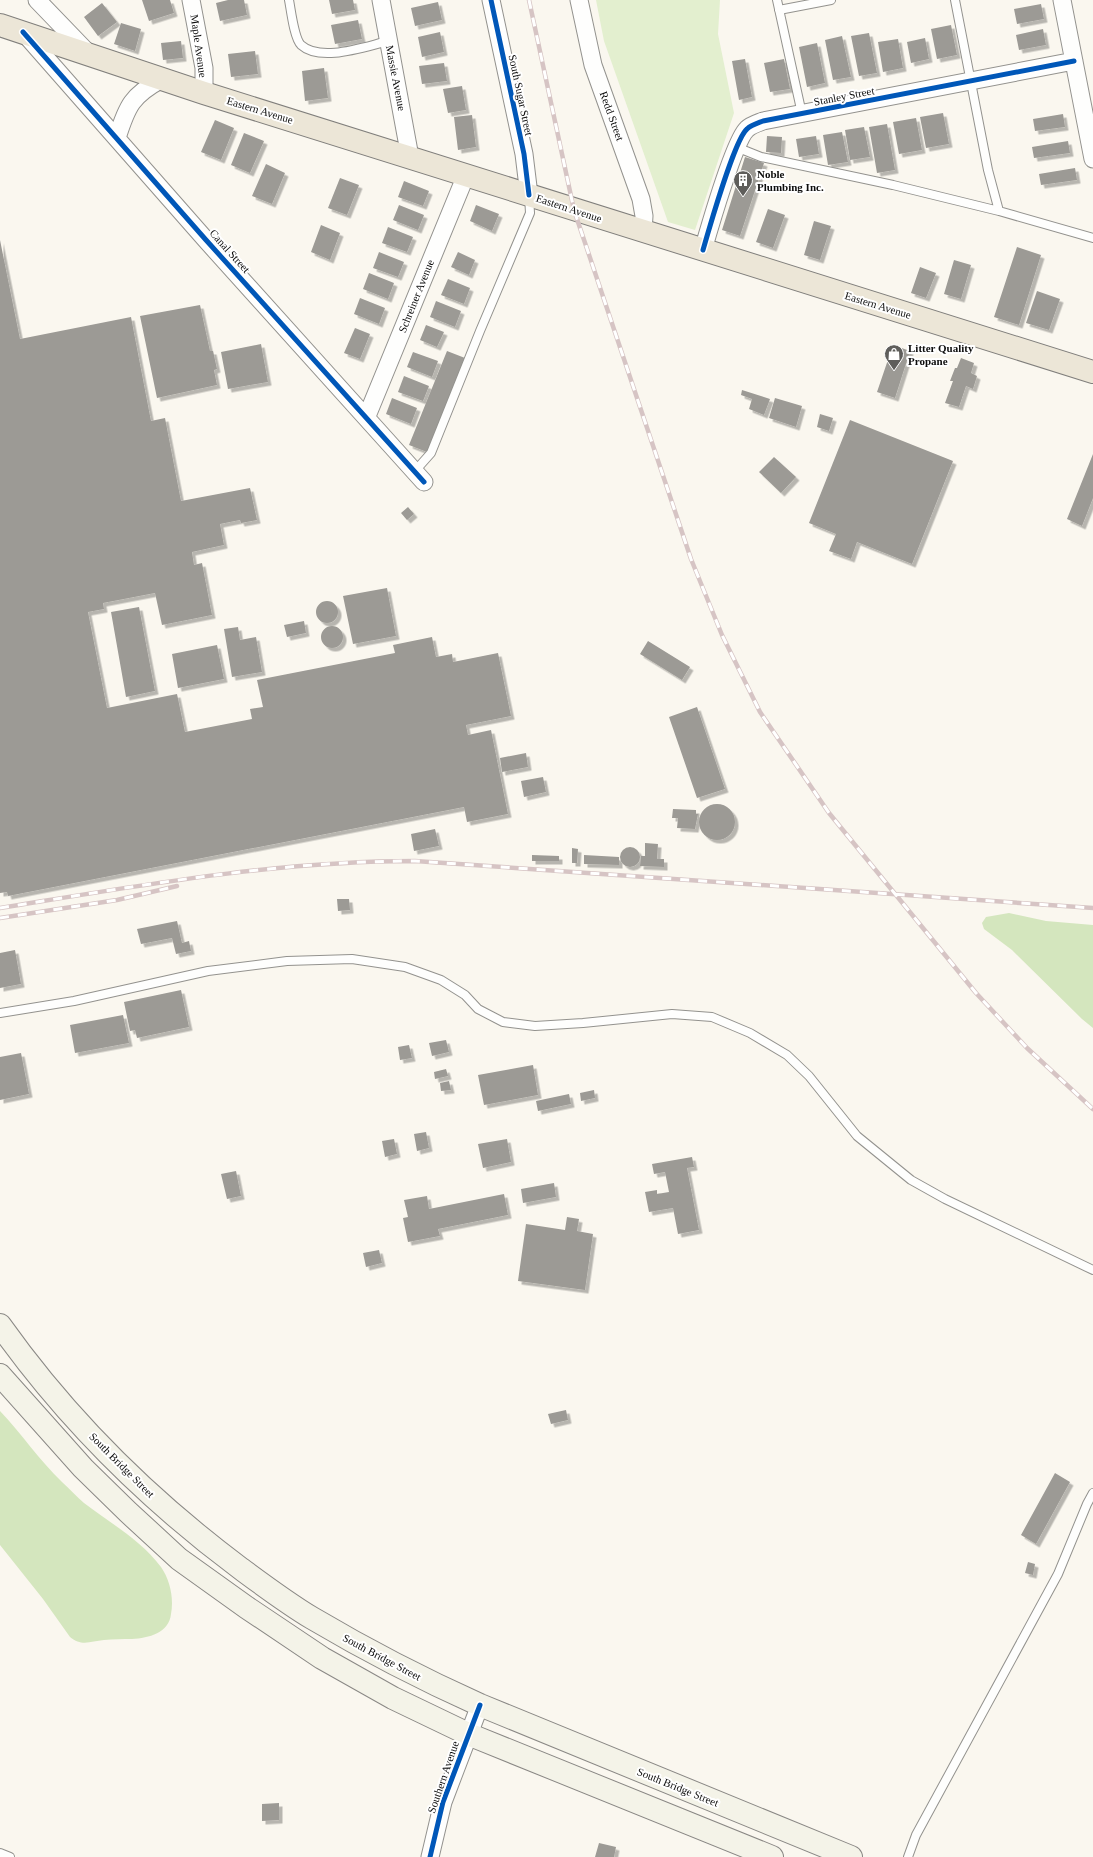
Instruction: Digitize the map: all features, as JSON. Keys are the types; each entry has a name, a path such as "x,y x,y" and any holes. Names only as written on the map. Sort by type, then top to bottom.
{"main road":[{"name":"Eastern Avenue","path":"0,25 204,93 1093,372"},
{"name":"South Bridge Street","path":"0,1325 22,1356 71,1414 116,1461 206,1542 310,1617 421,1678 480,1705 851,1857"},
{"path":"0,1375 83,1468 179,1559 246,1607 322,1658 393,1698 468,1734 772,1857"}],"street":[{"path":"37,0 90,55"},
{"name":"Maple Avenue","path":"191,0 204,68 204,93"},
{"name":"Massie Avenue","path":"381,0 410,157"},
{"name":"South Sugar Street","path":"491,0 524,154 529,195"},
{"name":"Redd Street","path":"579,0 593,65 642,199 644,216 643,231"},
{"path":"1062,0 1093,159"},
{"name":"Canal Street","path":"23,32 206,240 367,416 420,477"},
{"name":"Stanley Street","path":"703,250 736,147 746,129 754,125 802,114 1074,62"},
{"path":"116,138 124,115 134,98 145,88 162,79"},
{"name":"Schreiner Avenue","path":"367,416 466,175"},
{"name":"Southern Avenue","path":"430,1857 443,1802 480,1705"}],"lane":[{"path":"289,0 295,30 300,44 310,50 320,53 336,53 388,41"},
{"path":"777,0 802,114"},
{"path":"779,10 831,0"},
{"path":"955,0 988,170 999,210"},
{"path":"736,147 761,156 999,210 1093,238"},
{"path":"420,477 530,213 529,195"},
{"path":"0,1013 74,1001 208,971 287,960 352,959 405,967 441,980 465,995 478,1009 503,1022 535,1026 672,1014 712,1017 750,1033 787,1055 809,1076 857,1136 911,1180 945,1199 1093,1270"},
{"path":"908,1857 916,1835 1058,1574 1093,1493"},
{"path":"0,1853 10,1857"}],"green space":[{"path":"596,0 720,0 718,34 734,113 695,230 668,222 604,41"},
{"path":"1009,913 1046,921 1093,925 1093,1028 1012,950 984,929 982,923 986,917"},
{"path":"0,1411 62,1482 84,1503 135,1540 161,1567 169,1583 172,1596 171,1614 166,1626 162,1630 151,1636 132,1639 107,1640 87,1643 74,1640 70,1637 43,1599 0,1545"}],"building":[{"path":"142,0 170,0 174,13 149,21"},
{"path":"228,0 244,0 247,15 220,21 216,3"},
{"path":"329,0 353,0 355,10 332,14"},
{"path":"438,2 442,20 415,26 411,8"},
{"path":"102,3 117,22 98,36 84,17"},
{"path":"1041,4 1044,19 1017,24 1014,9"},
{"path":"358,20 362,39 335,44 331,25"},
{"path":"121,23 141,29 135,51 114,44"},
{"path":"951,25 957,55 937,59 931,29"},
{"path":"1043,29 1046,45 1019,50 1016,35"},
{"path":"440,32 444,52 422,57 418,37"},
{"path":"869,33 877,73 859,76 851,36"},
{"path":"842,36 851,77 833,80 825,40"},
{"path":"925,38 929,59 911,63 907,42"},
{"path":"898,39 903,68 883,72 878,42"},
{"path":"181,41 183,58 163,60 161,43"},
{"path":"817,43 825,83 807,87 799,47"},
{"path":"255,51 258,74 231,77 228,54"},
{"path":"745,59 752,97 739,100 732,61"},
{"path":"784,59 790,89 770,92 764,63"},
{"path":"444,63 447,81 422,84 419,66"},
{"path":"324,68 328,98 305,101 302,71"},
{"path":"462,86 466,110 448,113 443,89"},
{"path":"943,113 949,144 926,148 920,117"},
{"path":"1063,114 1065,127 1035,131 1033,119"},
{"path":"472,115 476,147 458,150 454,117"},
{"path":"916,118 922,150 899,154 893,122"},
{"path":"215,120 234,128 221,160 201,152"},
{"path":"887,124 895,170 877,173 869,127"},
{"path":"864,127 870,157 850,160 845,130"},
{"path":"842,132 848,162 828,165 823,135"},
{"path":"244,133 264,141 250,173 231,165"},
{"path":"767,136 782,137 781,153 766,152"},
{"path":"816,136 819,154 799,157 796,139"},
{"path":"1068,141 1070,153 1034,158 1032,147"},
{"name":"Noble Plumbing Inc.","path":"745,157 764,163 740,236 722,230"},
{"path":"266,164 285,173 272,204 252,196"},
{"path":"1075,168 1077,180 1041,185 1039,174"},
{"path":"340,178 359,185 347,215 328,208"},
{"path":"404,181 429,191 423,206 398,197"},
{"path":"399,205 424,215 418,230 393,220"},
{"path":"476,205 499,214 492,231 470,221"},
{"path":"768,209 785,215 773,248 756,242"},
{"path":"814,221 831,226 820,260 804,255"},
{"path":"321,225 340,233 330,260 311,252"},
{"path":"388,227 413,237 407,252 382,243"},
{"path":"0,240 20,339 131,317 151,421 165,418 181,501 250,488 257,520 241,523 240,520 220,524 224,545 192,552 194,565 202,563 212,615 162,625 155,593 103,603 104,609 88,612 107,708 177,694 185,732 252,719 250,709 263,707 257,680 395,653 393,645 432,637 436,657 452,654 453,662 498,653 511,716 466,725 468,735 491,730 508,814 467,822 464,807 8,896 7,892 0,893"},
{"path":"1017,247 1041,255 1019,325 994,317"},
{"path":"379,252 404,262 398,277 373,268"},
{"path":"458,252 475,260 469,275 451,267"},
{"path":"954,260 971,265 961,299 944,294"},
{"path":"920,267 936,273 926,298 911,293"},
{"path":"369,273 394,283 388,299 363,289"},
{"path":"448,279 470,288 464,304 441,295"},
{"path":"1037,291 1060,299 1049,330 1026,323"},
{"path":"360,298 385,308 379,324 354,314"},
{"path":"436,301 461,311 455,327 430,317"},
{"path":"200,305 210,351 213,351 217,369 214,370 217,385 157,398 140,316"},
{"path":"426,325 444,332 437,347 420,340"},
{"path":"355,328 370,334 360,359 344,353"},
{"path":"261,344 268,382 228,389 221,352"},
{"name":"Litter Quality Propane","path":"893,345 910,351 895,398 877,392"},
{"path":"447,351 465,358 427,452 409,445"},
{"path":"413,352 438,361 432,377 407,367"},
{"path":"961,358 974,363 971,373 977,376 973,389 966,386 959,407 945,403 953,381 950,381"},
{"path":"404,376 429,386 423,401 398,392"},
{"path":"742,390 770,399 764,415 749,409 752,399 741,395"},
{"path":"392,398 417,408 411,424 386,414"},
{"path":"775,398 802,406 796,427 769,418"},
{"path":"820,414 833,418 829,431 817,427"},
{"path":"850,420 953,461 912,564 857,542 851,559 829,551 836,534 809,523"},
{"path":"1093,454 1093,498 1082,526 1067,519"},
{"path":"774,457 796,477 781,493 759,472"},
{"path":"408,507 414,514 407,520 401,513"},
{"path":"387,588 396,636 353,644 343,596"},
{"path":"327,601 335,604 338,612 335,620 327,623 319,620 316,612 319,604"},
{"path":"139,607 155,691 126,697 111,612"},
{"path":"304,621 306,633 287,637 284,625"},
{"path":"332,626 340,629 343,637 340,645 332,648 324,645 321,637 324,629"},
{"path":"238,627 240,640 256,637 262,672 232,677 224,629"},
{"path":"648,641 690,667 682,680 640,654"},
{"path":"217,645 224,679 178,688 172,654"},
{"path":"697,707 725,789 697,798 669,717"},
{"path":"526,753 528,767 502,772 500,758"},
{"path":"543,777 546,792 524,797 521,781"},
{"path":"721,804 730,809 734,815 734,829 730,835 721,840 713,840 704,835 700,829 699,818 704,809 710,805"},
{"path":"673,809 696,810 696,814 698,814 695,829 677,828 678,818 672,818"},
{"path":"435,829 439,846 414,851 411,834"},
{"path":"645,843 658,844 657,859 664,859 664,867 640,866 641,856 645,856"},
{"path":"630,847 637,850 640,857 637,864 630,867 623,864 620,857 623,850"},
{"path":"572,848 578,849 577,863 572,863"},
{"path":"532,855 559,856 559,861 532,861"},
{"path":"584,855 619,857 619,865 584,864"},
{"path":"337,899 349,899 350,910 338,911"},
{"path":"177,921 182,943 189,941 191,951 176,954 172,938 141,944 137,929"},
{"path":"15,950 21,984 0,988 0,953"},
{"path":"181,990 189,1027 137,1038 135,1030 130,1031 124,1002"},
{"path":"123,1015 129,1043 75,1053 70,1025"},
{"path":"446,1040 449,1052 432,1056 429,1043"},
{"path":"409,1045 412,1058 400,1060 398,1047"},
{"path":"21,1053 29,1094 0,1100 0,1057"},
{"path":"533,1065 538,1095 484,1105 478,1075"},
{"path":"446,1069 448,1076 435,1079 434,1072"},
{"path":"449,1081 451,1090 441,1091 440,1083"},
{"path":"594,1090 595,1098 581,1101 580,1093"},
{"path":"569,1094 571,1104 538,1111 536,1101"},
{"path":"426,1132 429,1148 417,1151 414,1134"},
{"path":"394,1139 397,1154 385,1157 382,1141"},
{"path":"507,1139 511,1162 483,1168 478,1144"},
{"path":"692,1157 694,1167 687,1168 699,1230 678,1234 673,1208 649,1212 645,1192 657,1190 657,1194 669,1192 665,1172 654,1174 652,1164"},
{"path":"236,1171 241,1196 227,1199 221,1174"},
{"path":"554,1183 556,1197 523,1203 521,1189"},
{"path":"504,1194 508,1215 438,1229 440,1236 408,1242 403,1218 408,1217 404,1200 427,1196 429,1209"},
{"path":"567,1217 579,1219 577,1231 593,1234 585,1290 518,1281 526,1224 565,1230"},
{"path":"379,1250 382,1263 366,1267 363,1253"},
{"path":"566,1410 568,1420 551,1424 548,1414"},
{"path":"1055,1473 1070,1482 1036,1544 1021,1535"},
{"path":"1028,1562 1035,1564 1033,1575 1025,1573"},
{"path":"279,1803 279,1820 262,1821 262,1804"},
{"path":"599,1843 616,1847 614,1857 595,1857"}],"railway":[{"path":"529,0 574,210 691,559 722,635 760,712 829,813 976,993 1027,1048 1093,1109"},
{"path":"0,908 155,883 258,870 310,865 415,861 1093,908"},
{"path":"0,918 117,900 177,886"}],"cycle path":[{"path":"491,0 524,154 529,195"},
{"path":"23,32 206,240 424,482"},
{"path":"703,250 729,166 742,136 747,129 753,125 763,121 1074,61"},
{"path":"430,1857 443,1802 480,1705"}],"place":[{"name":"Noble Plumbing Inc.","path":"743,197"},
{"name":"Litter Quality Propane","path":"894,371"}]}
